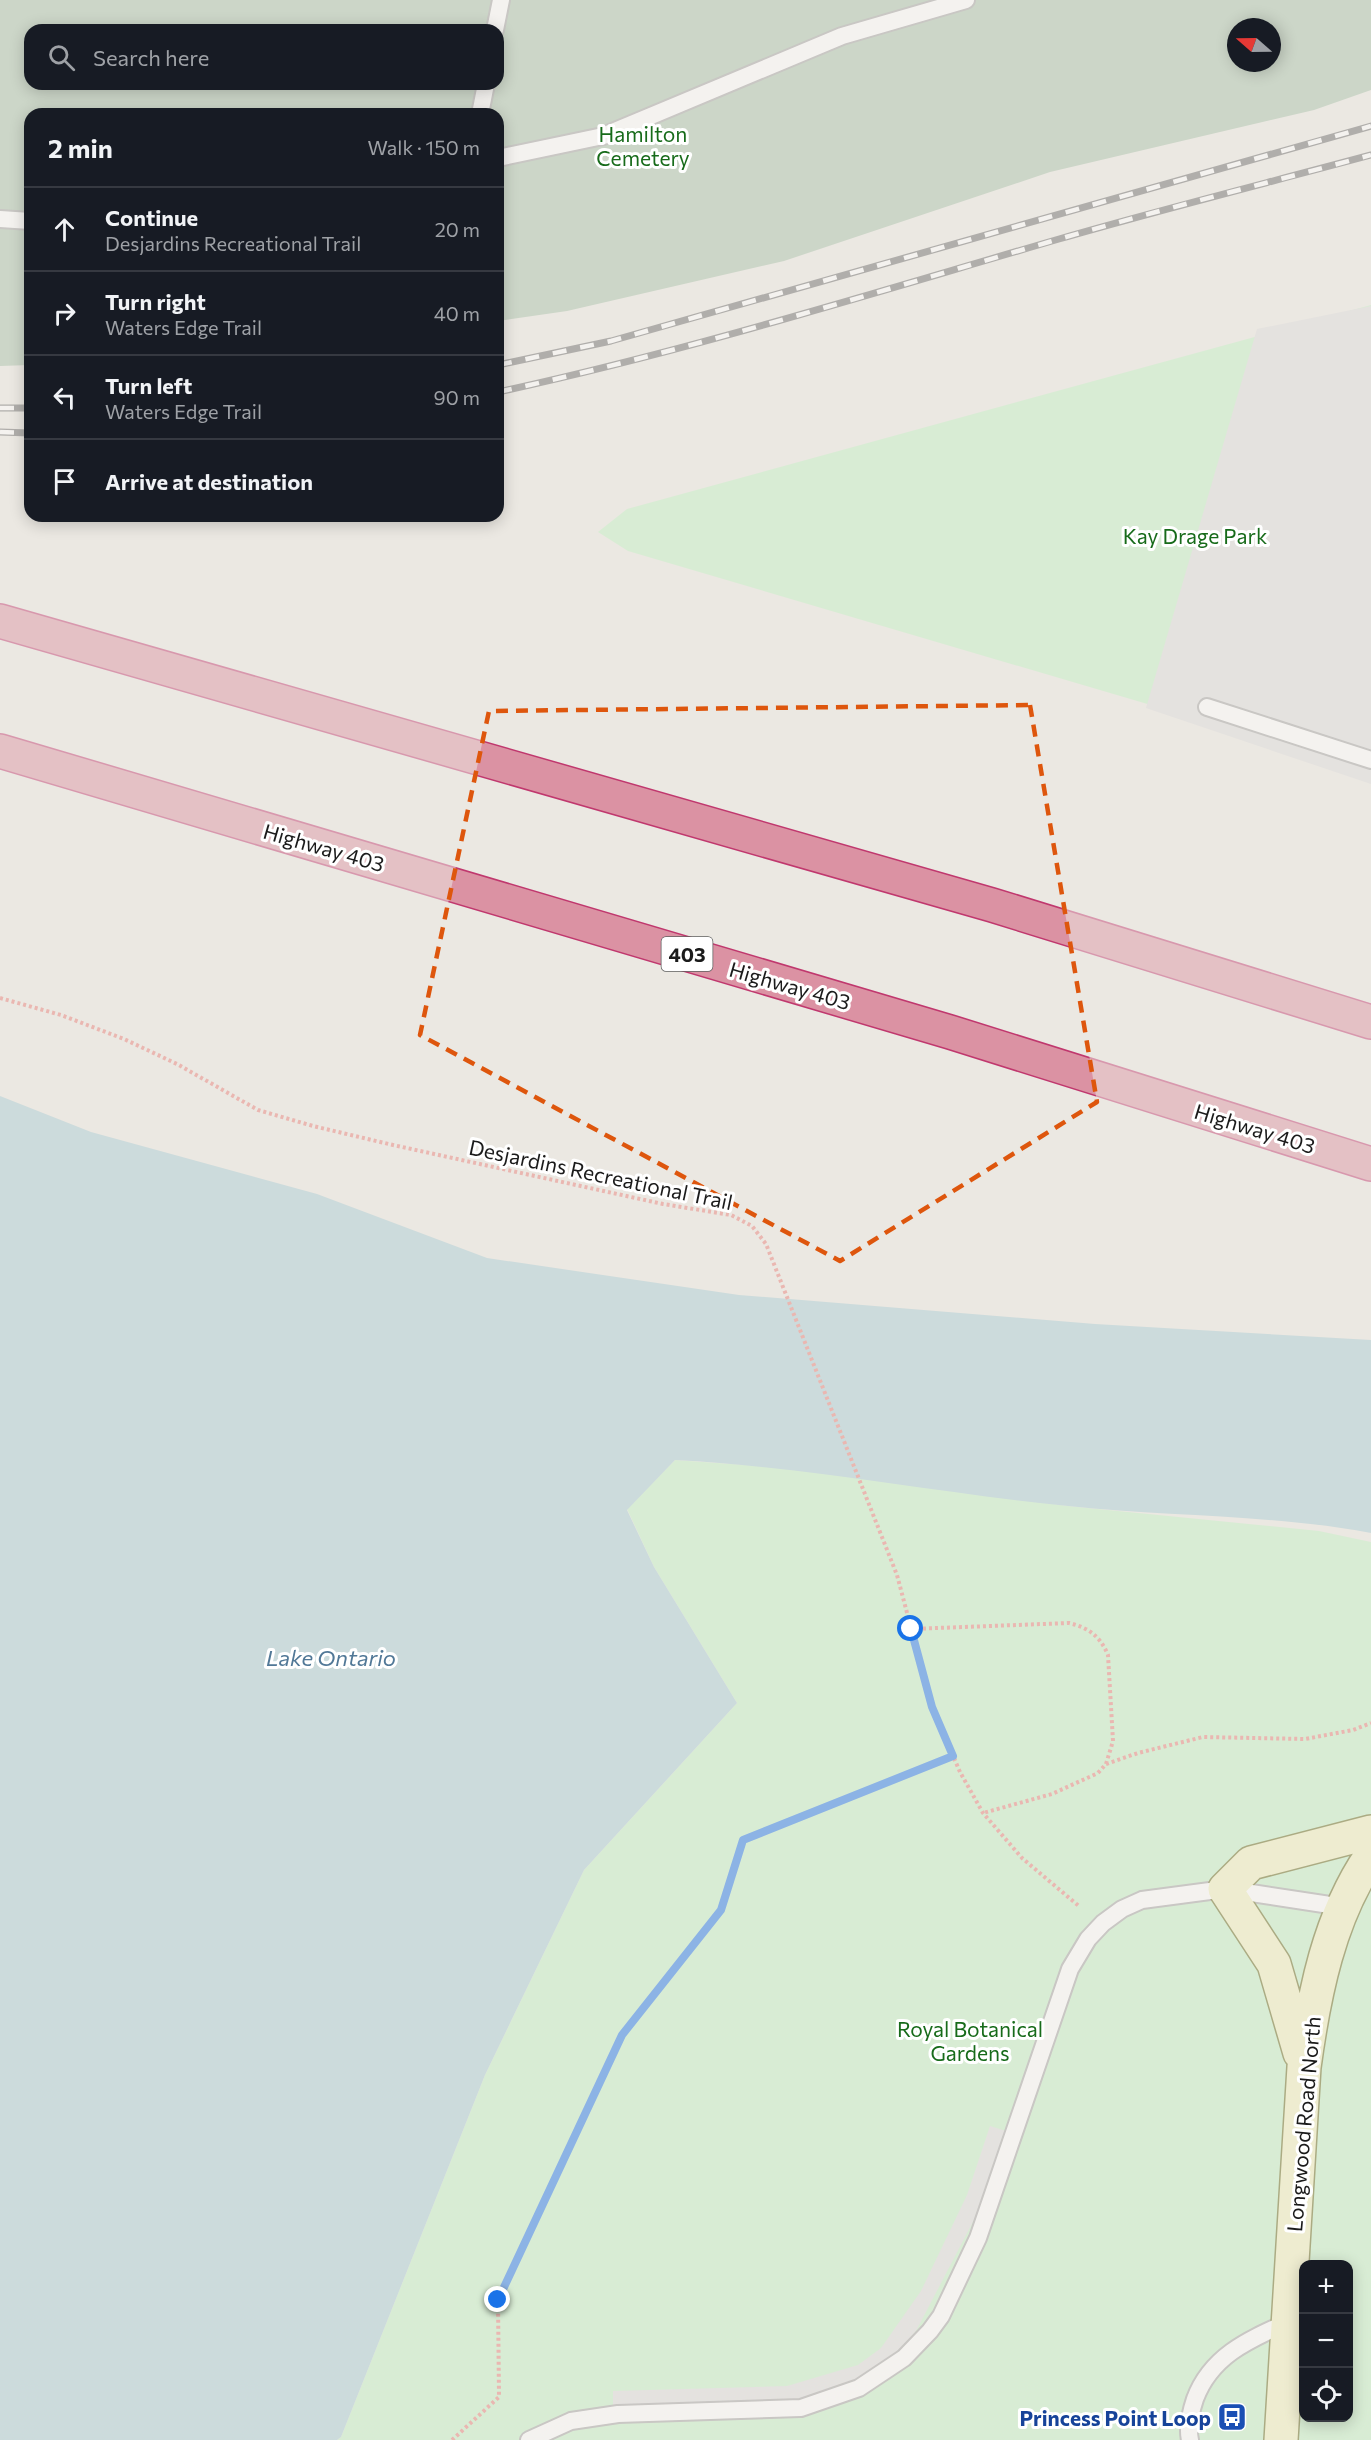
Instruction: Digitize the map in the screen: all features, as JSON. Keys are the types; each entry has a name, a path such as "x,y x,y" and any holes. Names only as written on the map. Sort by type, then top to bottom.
{"highway":[{"path":"0,621 992,905 1371,1022"},
{"name":"Highway 403","path":"0,751 950,1032 1371,1164"}],"street":[{"path":"1304,2067 1274,1964 1225,1889 1251,1863 1371,1833"},
{"name":"Longwood Road North","path":"1281,2440 1304,2067 1312,2008 1324,1962 1343,1907 1371,1856"}],"lane":[{"path":"496,24 501,0"},
{"path":"504,157 603,136 842,36 966,0"},
{"path":"481,108 485,90"},
{"path":"0,219 24,221"},
{"path":"1207,707 1371,760"},
{"path":"529,2440 572,2421 618,2414 801,2408 859,2388 904,2358 930,2331 965,2269 978,2238 1070,1969 1088,1939 1104,1923 1122,1910 1142,1900 1225,1889 1343,1907"},
{"path":"1190,2440 1191,2410 1199,2388 1213,2367 1229,2352 1248,2340 1288,2322"}],"path":[{"name":"Desjardins Recreational Trail","path":"0,998 61,1015 124,1039 177,1064 258,1110 370,1139 652,1202 730,1215 752,1226 766,1244 897,1575 932,1707 953,1756 983,1813 1022,1858 1104,1923"},
{"path":"911,1629 1068,1623 1082,1626 1093,1633 1102,1643 1108,1655 1113,1741 1106,1764 1098,1773 1052,1794 983,1813"},
{"path":"1106,1764 1138,1753 1203,1737 1305,1739 1353,1730 1371,1723"},
{"path":"452,2440 499,2397 498,2300 622,2035 721,1910 743,1840 953,1756"}],"highlighted area":[{"path":"1030,705 1097,1102 840,1261 420,1035 489,711"}],"green space":[{"name":"Hamilton Cemetery","path":"0,0 1371,0 1371,90 1314,110 1050,172 784,261 567,311 504,320 504,108 24,108 24,365 0,366"},
{"name":"Kay Drage Park","path":"1371,305 1371,770 628,551 598,532 627,509"},
{"name":"Royal Botanical Gardens","path":"675,1460 788,1468 1068,1506 1319,1531 1371,1542 1371,2440 337,2440 341,2437 485,2075 584,1870 737,1703 654,1567 627,1509"}],"shaded area":[{"path":"1371,306 1371,784 1146,708 1257,329"},
{"path":"990,2126 1006,2131 976,2216 916,2331 891,2360 861,2379 791,2402 613,2405 613,2391 787,2386 858,2365 881,2348 921,2291 967,2195"}],"water":[{"name":"Lake Ontario","path":"0,1096 91,1132 317,1194 487,1258 739,1295 1095,1324 1371,1340 1371,1533 1296,1522 1106,1510 774,1468 675,1460 627,1510 654,1567 737,1703 584,1870 485,2075 341,2437 337,2440 0,2440"}],"railway":[{"path":"504,364 611,341 1371,126"},
{"path":"504,391 710,340 1098,228 1371,155"},
{"path":"0,408 24,408"},
{"path":"0,432 24,433"}],"place":[{"name":"Princess Point Loop","path":"1232,2417"}],"route":[{"path":"498,2300 622,2035 721,1910 743,1840 953,1756 932,1707 911,1629"}]}
